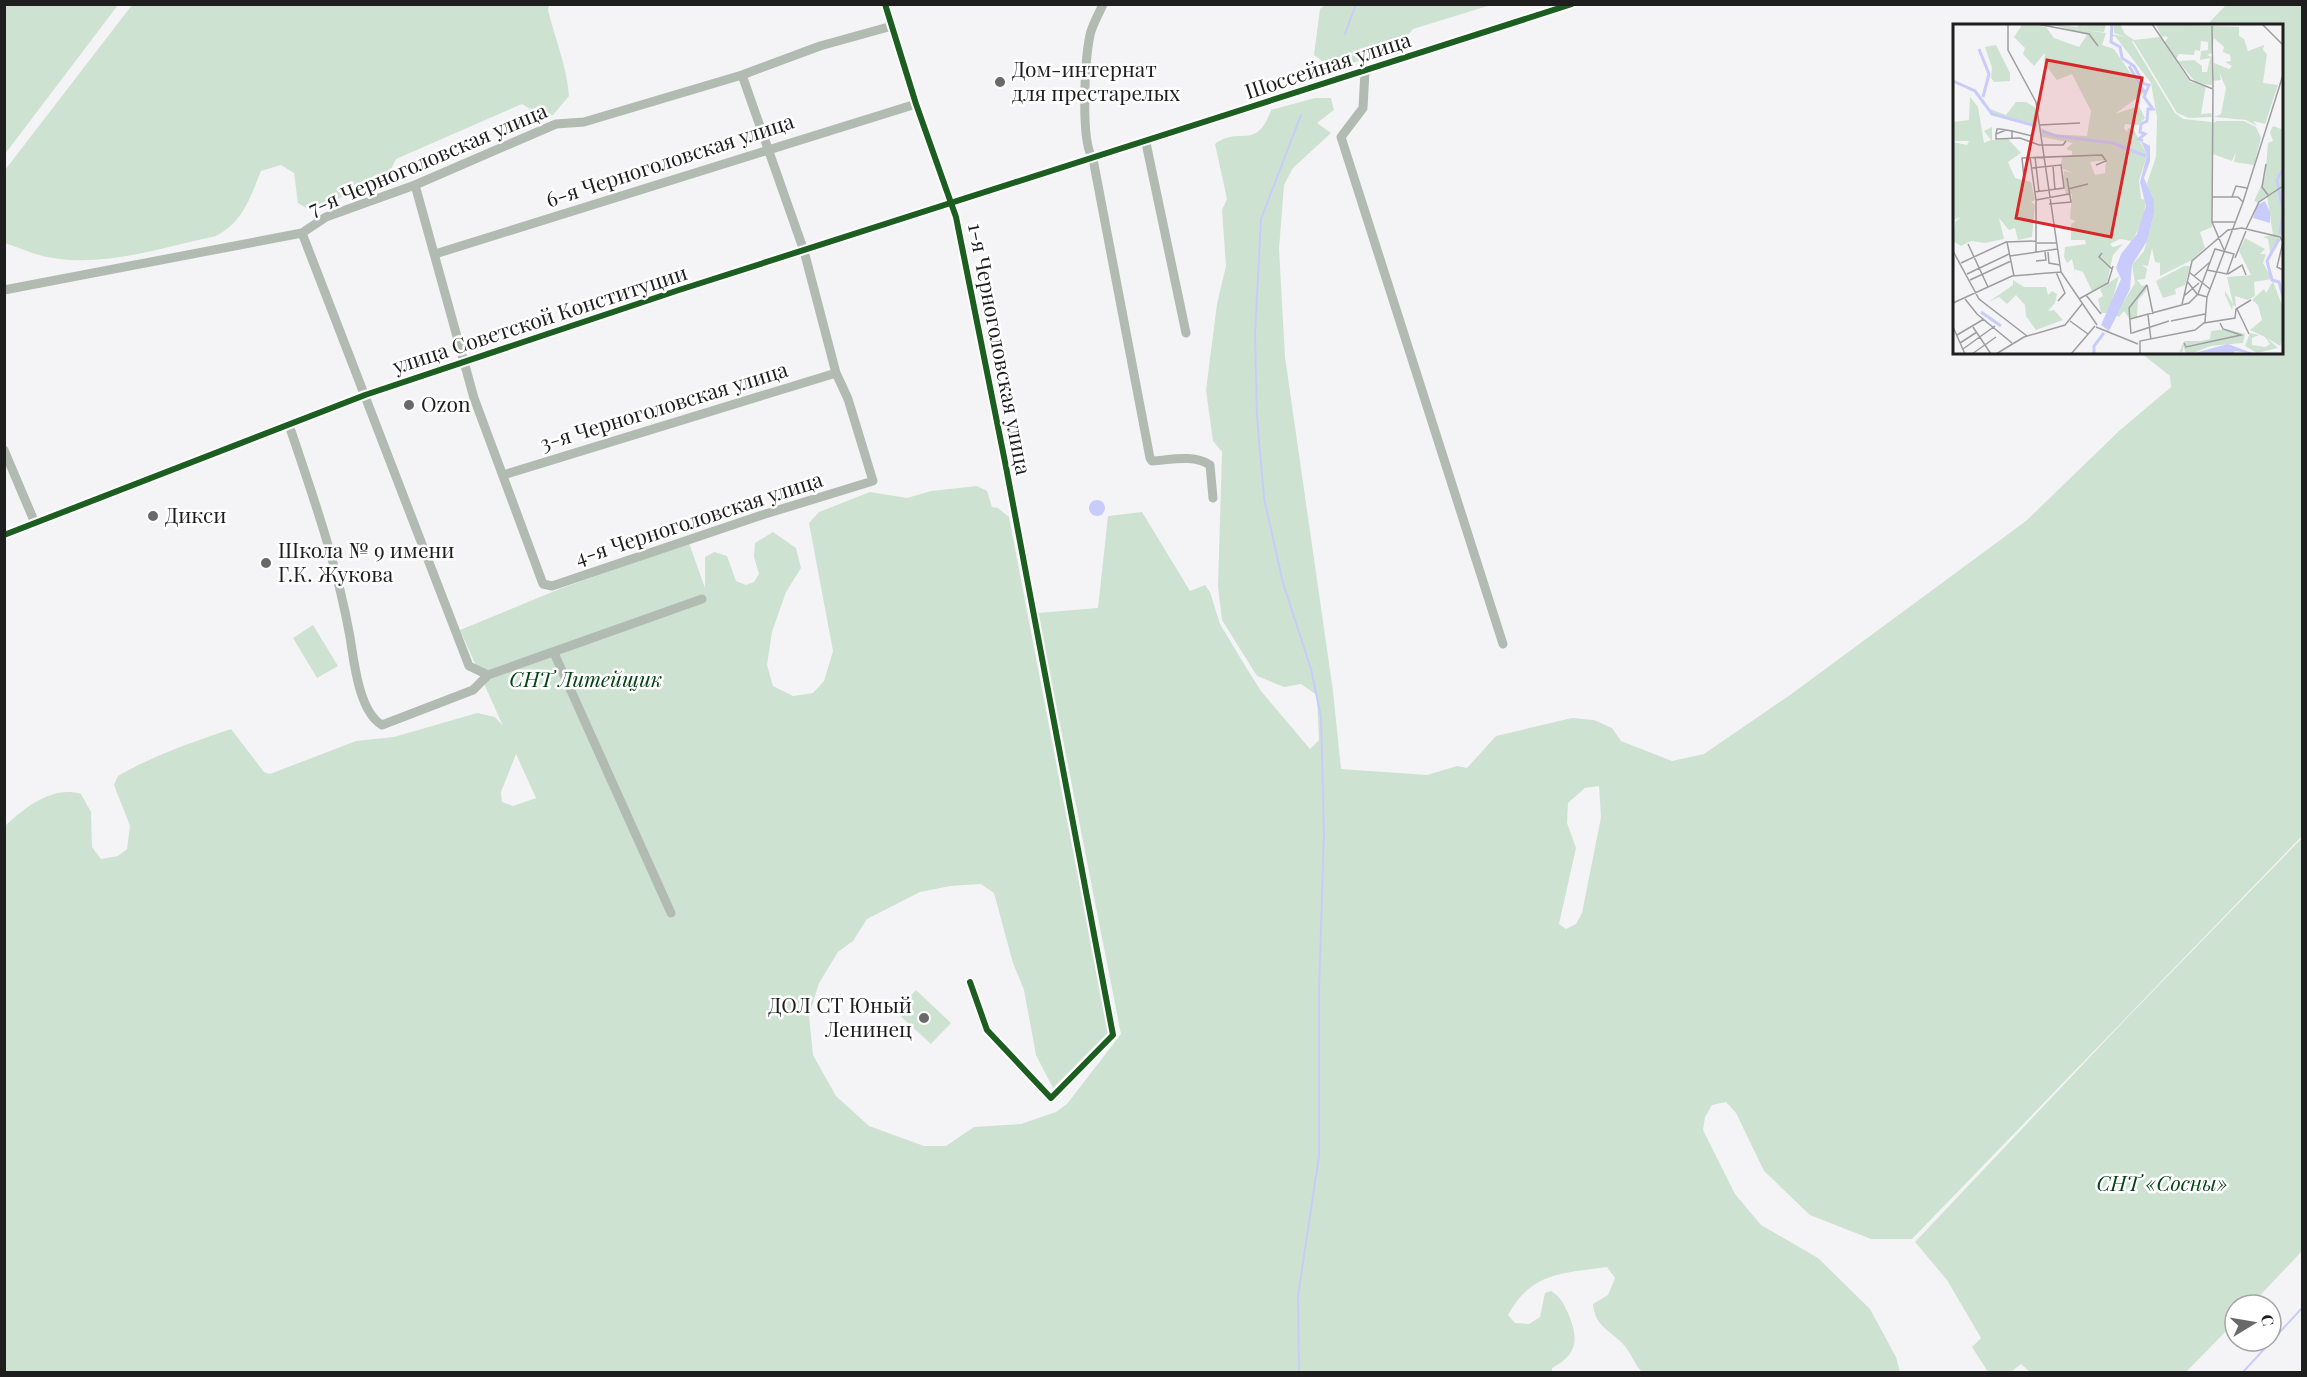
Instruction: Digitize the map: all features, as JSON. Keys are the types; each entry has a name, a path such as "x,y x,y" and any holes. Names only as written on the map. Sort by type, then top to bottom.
{"street":[{"name":"1-я Черноголовская улица","path":"885,4 916,104 951,203 1006,467 1113,1035 1051,1098 987,1030 970,982"},
{"path":"1103,4 1090,34 1084,129 1087,151 1093,159 1150,458 1152,461 1196,458 1204,460 1210,465 1213,498"},
{"name":"Шоссейная улица","path":"1093,159 1572,4"},
{"name":"7-я Черноголовская улица","path":"4,290 302,233 326,217 416,185 556,124 584,122 742,75 820,46 892,26"},
{"path":"1365,71 1363,108 1341,137 1503,645"},
{"path":"742,75 804,251 836,373"},
{"name":"6-я Черноголовская улица","path":"435,254 916,104"},
{"path":"1146,143 1186,333"},
{"name":"улица Советской Конституции","path":"4,535 365,395 951,203 1093,159"},
{"path":"416,185 474,398 503,475"},
{"path":"302,233 469,666 488,675"},
{"name":"3-я Черноголовская улица","path":"503,475 836,373"},
{"name":"4-я Черноголовская улица","path":"503,475 539,578 543,584 552,586 762,515 873,481 848,399 836,373"},
{"path":"289,425 320,513 336,571 355,670 374,720 388,724 473,690 488,675 702,599"},
{"path":"4,450 35,523"},
{"path":"1006,467 1018,467"},
{"path":"554,652 671,913"}],"green space":[{"path":"4,5 118,5 5,154"},
{"path":"132,5 549,5 548,10 563,63 569,96 553,115 543,117 522,104 396,159 384,183 308,209 298,203 294,173 281,165 261,171 249,200 239,216 233,224 216,236 135,255 94,260 47,257 5,243 5,170"},
{"path":"1325,5 1491,5 1413,29 1395,50 1333,69 1314,55 1320,9"},
{"name":"СНТ Литейщик","path":"2226,5 2302,5 2302,836 1912,1239 1871,1239 1810,1215 1764,1171 1736,1113 1726,1102 1712,1105 1705,1117 1703,1130 1735,1194 1761,1225 1818,1258 1870,1309 1896,1357 1900,1372 1642,1372 1626,1347 1600,1323 1594,1312 1593,1304 1608,1295 1615,1278 1607,1267 1563,1273 1538,1282 1517,1301 1508,1315 1515,1323 1529,1324 1540,1317 1545,1293 1551,1291 1559,1298 1572,1322 1575,1338 1567,1357 1552,1368 1552,1372 5,1372 5,826 21,812 50,795 70,792 81,794 91,812 92,847 101,859 118,856 127,849 130,826 114,785 118,776 159,756 231,729 264,772 270,774 356,741 394,737 477,713 495,717 503,726 460,630 562,588 689,543 705,588 705,557 714,552 727,556 736,581 746,585 754,582 759,574 754,557 755,543 773,532 796,548 801,568 786,592 772,632 767,665 773,686 793,696 813,693 824,681 833,651 809,523 819,512 870,492 907,498 931,491 977,486 987,491 992,507 998,508 1009,517 1108,1033 1053,1088 1036,1055 1024,990 1013,963 994,893 981,884 950,886 920,892 867,919 853,941 838,952 819,983 809,1015 813,1055 836,1096 869,1126 924,1146 946,1146 974,1127 1021,1124 1056,1112 1067,1104 1121,1034 1038,613 1098,608 1108,516 1142,512 1190,591 1205,585 1210,592 1220,624 1261,691 1310,749 1319,740 1317,695 1301,684 1284,687 1257,676 1222,620 1218,587 1222,452 1213,441 1206,390 1217,304 1226,266 1222,210 1227,199 1215,144 1224,139 1253,134 1265,123 1271,110 1315,98 1331,98 1334,110 1317,123 1331,133 1293,168 1284,185 1279,249 1285,357 1333,691 1341,769 1427,775 1457,766 1467,768 1496,736 1572,718 1594,720 1612,728 1621,741 1672,761 1704,754 1790,695 2026,521 2119,431 2171,387 2170,376 2142,354 2283,354 2283,24 2208,24","holes":["516,754 536,798 513,806 502,802 501,792","1599,786 1601,817 1582,913 1576,924 1566,929 1559,924 1576,848 1567,823 1568,803 1585,788"]},
{"path":"313,625 338,666 317,678 293,638"},
{"name":"СНТ «Сосны»","path":"2302,838 2302,1251 2262,1293 2223,1293 2223,1334 2186,1372 2030,1372 2021,1364 2011,1372 1988,1372 1972,1347 1981,1338 1947,1280 1915,1242 2123,1022"},
{"name":"ДОЛ СТ Юный Ленинец","path":"916,990 951,1023 931,1044 896,1012"}],"water":[{"path":"1097,500 1105,508 1097,516 1089,508"}],"waterway":[{"path":"1345,34 1356,4"},
{"path":"1299,1372 1298,1296 1319,1156 1319,991 1324,833 1321,717 1311,669 1283,583 1264,498 1257,417 1255,334 1261,219 1301,115"},
{"path":"2243,1372 2302,1308"}],"cycle path":[{"path":"885,4 916,104 956,217 1006,467 1113,1035 1051,1098 987,1030 970,982"},
{"path":"4,535 365,395 679,290 1572,4"}],"place":[{"name":"Дом-интернат для престарелых","path":"1000,82"},
{"name":"Ozon","path":"409,405"},
{"name":"Дикси","path":"153,516"},
{"name":"Школа № 9 имени Г.К. Жукова","path":"266,563"},
{"name":"ДОЛ СТ Юный Ленинец","path":"924,1018"}]}
